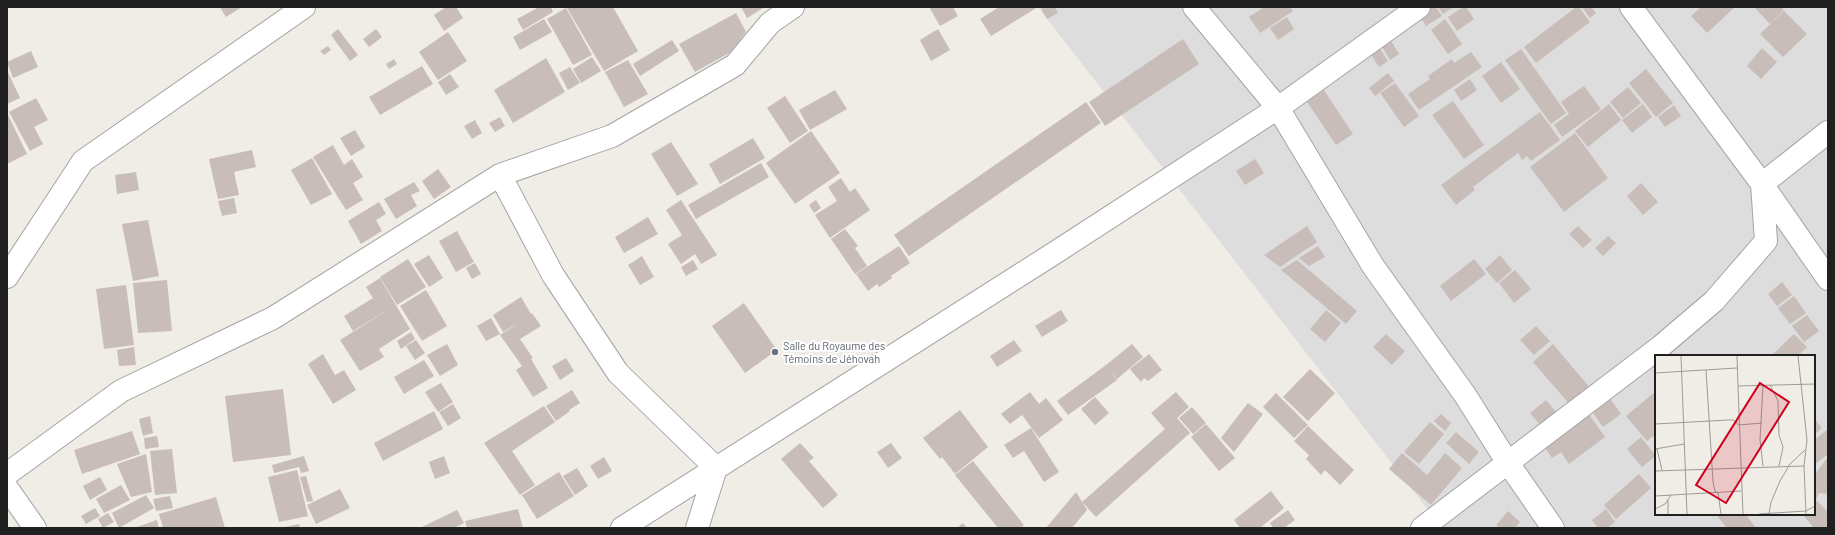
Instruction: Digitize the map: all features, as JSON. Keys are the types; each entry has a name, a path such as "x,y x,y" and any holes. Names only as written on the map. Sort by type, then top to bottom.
{"street":[{"path":"7,277 83,162 304,7"},
{"path":"7,474 121,391 273,318 500,175 612,136 735,65 770,23 793,7"},
{"path":"1194,7 1278,108 1373,266 1465,395 1508,463 1553,528"},
{"path":"622,528 1053,254 1278,108 1419,7"},
{"path":"1631,7 1762,184 1828,279"},
{"path":"1762,184 1828,132"},
{"path":"500,175 553,274 618,372 716,468"},
{"path":"1422,528 1660,347 1714,301 1766,241 1762,184"},
{"path":"697,528 716,468"},
{"path":"7,488 35,528"}],"shaded area":[{"path":"1038,7 1828,7 1828,528 1442,528"}],"building":[{"path":"220,7 242,7 226,17"},
{"path":"446,7 456,7 463,18 444,31 434,15"},
{"path":"539,7 551,7 553,12 523,30 517,19"},
{"path":"613,7 638,51 604,71 567,8"},
{"path":"741,7 765,7 747,18"},
{"path":"929,7 953,7 958,16 940,26"},
{"path":"999,7 1038,7 991,36 980,19"},
{"path":"1045,7 1055,7 1058,13 1047,19 1041,9"},
{"path":"1264,7 1290,7 1293,11 1260,33 1249,17"},
{"path":"1424,7 1436,7 1442,16 1426,26 1417,12"},
{"path":"1438,7 1454,7 1443,14"},
{"path":"1463,7 1466,7 1474,19 1457,31 1448,17"},
{"path":"1576,7 1579,7 1590,22 1536,63 1524,47"},
{"path":"1582,7 1591,7 1596,13 1590,18"},
{"path":"1701,7 1735,7 1707,33 1691,16"},
{"path":"1754,7 1781,7 1784,10 1770,24"},
{"path":"566,8 592,55 573,65 547,19"},
{"path":"1784,11 1807,34 1783,57 1760,34"},
{"path":"736,13 746,32 731,52 695,72 679,44"},
{"path":"1287,17 1294,29 1278,40 1270,28"},
{"path":"544,19 552,32 520,50 513,37"},
{"path":"1445,19 1462,44 1448,54 1431,30"},
{"path":"338,29 358,55 350,61 331,35"},
{"path":"376,29 382,37 369,47 363,39"},
{"path":"938,29 950,50 931,61 920,40"},
{"path":"448,32 467,61 438,80 419,52"},
{"path":"1183,39 1199,64 1105,126 1089,102"},
{"path":"1390,39 1399,54 1390,60 1381,45"},
{"path":"672,40 679,51 640,76 633,64"},
{"path":"328,46 331,50 324,55 320,51"},
{"path":"1379,47 1388,61 1379,67 1370,53"},
{"path":"1762,48 1777,62 1761,79 1747,66"},
{"path":"1521,49 1566,113 1551,124 1505,60"},
{"path":"31,51 38,67 13,78 7,62"},
{"path":"1471,52 1482,67 1419,110 1408,94 1430,79 1428,76 1452,59 1454,63"},
{"path":"592,57 601,71 581,83 573,69"},
{"path":"546,58 565,92 513,123 494,90"},
{"path":"394,59 397,64 389,69 386,64"},
{"path":"628,60 648,94 624,107 605,72"},
{"path":"1501,62 1520,89 1501,103 1482,76"},
{"path":"422,66 433,84 380,115 369,97"},
{"path":"570,67 580,83 568,90 559,73"},
{"path":"1646,69 1673,103 1656,117 1629,83"},
{"path":"7,70 20,98 7,104"},
{"path":"1388,73 1394,81 1375,96 1369,88"},
{"path":"450,74 459,87 446,95 438,82"},
{"path":"1470,79 1477,90 1461,101 1454,90"},
{"path":"1395,83 1419,116 1404,127 1380,93"},
{"path":"1584,86 1601,109 1562,137 1554,125 1569,114 1561,102"},
{"path":"1628,87 1641,103 1623,118 1610,102"},
{"path":"835,90 847,109 810,130 799,110"},
{"path":"1324,90 1353,134 1336,145 1307,102"},
{"path":"785,96 808,131 790,143 767,108"},
{"path":"36,98 48,120 34,127 43,144 30,151 9,112"},
{"path":"1453,101 1484,145 1464,159 1432,115"},
{"path":"1086,102 1101,123 909,256 894,235"},
{"path":"1609,104 1621,120 1588,147 1575,131"},
{"path":"1643,104 1652,117 1632,133 1622,120"},
{"path":"1674,105 1681,116 1665,127 1658,117"},
{"path":"1540,112 1560,140 1531,161 1527,156 1522,160 1518,153 1473,187 1475,190 1456,205 1441,185"},
{"path":"7,113 27,154 7,164"},
{"path":"500,117 505,126 495,132 489,123"},
{"path":"475,120 482,133 472,139 464,126"},
{"path":"355,130 365,147 351,156 340,138"},
{"path":"811,131 840,173 795,204 766,163"},
{"path":"1575,133 1608,178 1564,212 1530,167"},
{"path":"753,138 765,158 720,184 709,164"},
{"path":"671,142 698,184 677,196 651,154"},
{"path":"333,145 344,165 352,159 363,177 353,183 363,200 346,210 313,157"},
{"path":"252,150 256,167 234,172 239,195 218,199 209,159"},
{"path":"312,158 332,194 311,205 291,170"},
{"path":"1255,159 1264,173 1245,185 1236,171"},
{"path":"761,163 769,177 696,219 688,205"},
{"path":"438,169 451,187 434,199 422,181"},
{"path":"136,172 139,190 117,194 115,175"},
{"path":"841,178 850,192 855,188 870,210 830,238 815,215 837,201 828,187"},
{"path":"414,182 420,191 411,195 417,206 396,219 384,199"},
{"path":"1641,183 1658,202 1643,215 1627,196"},
{"path":"234,198 237,213 222,216 218,201"},
{"path":"681,200 717,255 701,264 695,254 681,264 668,244 682,235 666,210"},
{"path":"816,200 821,208 814,213 809,205"},
{"path":"379,202 386,214 376,220 382,231 361,244 348,221"},
{"path":"648,217 658,234 624,253 615,237"},
{"path":"148,220 159,276 133,281 122,224"},
{"path":"1307,226 1317,242 1280,267 1264,255"},
{"path":"1578,226 1592,240 1583,248 1569,234"},
{"path":"845,229 858,246 855,248 867,266 855,274 831,239"},
{"path":"457,231 474,262 456,272 439,241"},
{"path":"1608,236 1616,243 1603,256 1595,248"},
{"path":"899,246 910,263 891,276 892,278 879,287 877,284 868,291 856,274"},
{"path":"1318,246 1325,257 1309,266 1299,258"},
{"path":"429,255 443,278 429,287 414,264"},
{"path":"1500,255 1512,270 1497,283 1485,269"},
{"path":"642,256 654,277 640,285 628,265"},
{"path":"408,259 426,287 397,305 380,277"},
{"path":"1474,259 1486,274 1451,301 1440,286"},
{"path":"693,260 698,269 686,276 681,267"},
{"path":"1297,260 1357,311 1346,324 1281,270"},
{"path":"475,263 481,274 472,279 466,268"},
{"path":"1515,270 1531,289 1514,303 1499,283"},
{"path":"380,278 410,329 379,349 384,357 360,371 340,340 394,306 353,331 344,316 373,298 366,287"},
{"path":"167,280 172,331 138,333 133,283"},
{"path":"1782,282 1792,295 1777,306 1768,294"},
{"path":"126,285 134,345 104,349 96,289"},
{"path":"426,290 447,326 422,341 400,306"},
{"path":"1794,296 1806,313 1790,324 1778,308"},
{"path":"521,297 531,314 532,313 541,326 520,339 533,358 531,359 548,388 533,397 516,370 522,366 500,335 518,323 503,332 493,315"},
{"path":"744,303 777,350 745,373 712,326"},
{"path":"1061,310 1068,321 1042,337 1035,326"},
{"path":"1326,310 1341,323 1325,342 1310,329"},
{"path":"1807,315 1819,331 1804,342 1792,326"},
{"path":"491,318 500,334 486,341 477,326"},
{"path":"1536,326 1550,341 1534,355 1520,340"},
{"path":"411,332 415,339 401,349 397,341"},
{"path":"1386,334 1405,351 1392,365 1373,347"},
{"path":"1794,334 1807,347 1799,355 1772,355"},
{"path":"416,340 425,353 415,360 406,346"},
{"path":"1014,340 1022,351 997,367 990,356"},
{"path":"447,344 458,365 440,376 427,355"},
{"path":"1132,344 1143,357 1117,379 1109,369 1117,380 1068,415 1057,401"},
{"path":"1553,344 1591,389 1571,406 1533,362"},
{"path":"134,347 136,365 119,366 117,350"},
{"path":"323,354 335,375 344,370 356,390 333,404 308,364"},
{"path":"1149,354 1162,370 1148,381 1144,378 1141,382 1130,369"},
{"path":"566,358 574,371 560,380 552,366"},
{"path":"424,360 434,376 404,394 394,377"},
{"path":"1310,369 1335,393 1308,421 1283,397"},
{"path":"441,383 453,402 438,412 425,392"},
{"path":"283,389 291,455 233,462 225,396"},
{"path":"572,390 580,403 556,421 546,406"},
{"path":"1030,392 1039,404 1046,398 1063,420 1039,438 1022,415 1010,424 1001,414"},
{"path":"1176,392 1189,407 1177,418 1190,433 1096,517 1082,502 1165,429 1151,413"},
{"path":"1655,392 1655,435 1647,441 1626,416"},
{"path":"1276,393 1308,425 1294,438 1263,407"},
{"path":"1606,393 1621,414 1603,427 1588,406"},
{"path":"1095,397 1109,413 1095,425 1081,409"},
{"path":"1546,400 1556,412 1540,425 1530,413"},
{"path":"1248,403 1263,414 1234,452 1221,438"},
{"path":"453,404 461,418 448,426 439,412"},
{"path":"544,406 555,422 512,451 535,485 520,495 484,443"},
{"path":"1192,407 1206,423 1193,434 1179,418"},
{"path":"960,410 988,447 955,474 942,457 940,459 923,438"},
{"path":"1586,410 1605,437 1569,464 1561,452 1552,458 1541,442"},
{"path":"434,411 443,429 383,461 374,443"},
{"path":"1441,414 1451,423 1445,431 1434,421"},
{"path":"150,416 153,433 143,436 139,419"},
{"path":"1815,419 1822,428 1815,434"},
{"path":"1430,422 1444,434 1419,464 1404,452"},
{"path":"1206,424 1235,458 1219,471 1191,437"},
{"path":"1308,426 1354,470 1340,485 1325,470 1321,475 1306,459 1309,455 1294,441"},
{"path":"1031,428 1059,472 1044,482 1024,451 1013,458 1004,445"},
{"path":"1828,429 1828,454 1815,464 1815,439"},
{"path":"132,431 140,454 82,474 74,450"},
{"path":"1456,432 1479,452 1469,464 1446,443"},
{"path":"157,436 159,447 145,449 144,438"},
{"path":"1641,437 1655,457 1642,467 1627,449"},
{"path":"800,443 814,458 809,461 838,495 823,508 781,459"},
{"path":"891,443 902,458 888,468 877,452"},
{"path":"172,449 177,493 155,495 150,451"},
{"path":"1402,453 1427,475 1445,453 1462,468 1431,505 1389,469"},
{"path":"146,454 152,492 131,497 117,464"},
{"path":"304,456 309,471 301,473 299,467 274,473 272,465"},
{"path":"444,456 450,473 435,479 429,462"},
{"path":"604,457 612,471 598,479 590,466"},
{"path":"1828,457 1828,492 1826,494 1819,493 1816,500 1828,512 1828,528 1814,528 1803,515 1815,515 1815,474"},
{"path":"973,461 1024,525 1021,528 998,528 955,475"},
{"path":"577,468 588,486 575,495 563,476"},
{"path":"297,470 308,516 279,522 268,477"},
{"path":"559,472 574,496 537,519 522,495"},
{"path":"1639,474 1651,488 1616,519 1604,505"},
{"path":"306,476 313,501 307,502 300,477"},
{"path":"100,477 107,490 90,500 83,486"},
{"path":"121,485 130,500 104,513 96,499"},
{"path":"340,489 350,508 316,524 307,505"},
{"path":"1271,491 1284,508 1260,528 1240,528 1234,520"},
{"path":"1076,492 1087,510 1072,528 1046,528"},
{"path":"146,495 154,508 119,528 112,513"},
{"path":"170,496 173,508 156,511 153,499"},
{"path":"216,497 225,528 163,528 159,514"},
{"path":"95,508 100,516 86,524 81,516"},
{"path":"518,509 523,528 467,528 465,521"},
{"path":"1606,509 1615,522 1607,528 1598,528 1592,520"},
{"path":"457,510 464,523 454,528 420,528"},
{"path":"1288,510 1295,520 1284,528 1273,528 1270,523"},
{"path":"1508,511 1520,522 1515,528 1500,528 1496,525"},
{"path":"108,513 114,522 103,528 98,519"},
{"path":"1748,515 1747,516 1756,528 1727,528 1717,516"},
{"path":"157,520 159,528 134,528"},
{"path":"963,523 967,528 957,528"},
{"path":"299,524 300,528 285,527"}],"place":[{"name":"Salle du Royaume des Témoins de Jéhovah","path":"775,352"}]}
